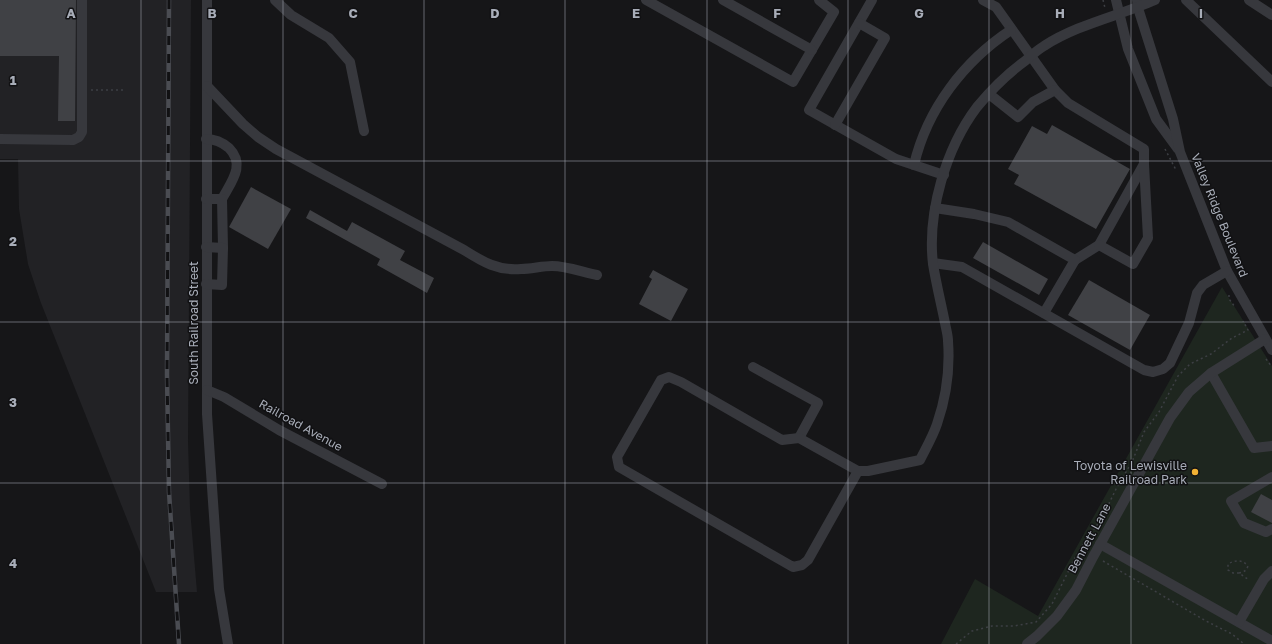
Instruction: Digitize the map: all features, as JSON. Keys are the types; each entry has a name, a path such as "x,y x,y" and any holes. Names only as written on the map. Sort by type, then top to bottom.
{"street":[{"path":"0,139 73,140 79,137 82,132 82,0"},
{"name":"South Railroad Street","path":"207,0 207,414 219,588 228,644"},
{"path":"275,0 291,15 329,38 350,62 364,131"},
{"path":"646,0 793,82 834,12 819,0"},
{"path":"723,0 812,50"},
{"path":"872,0 809,110 896,159 944,174"},
{"path":"983,0 996,7 1055,90 1068,103 1144,149 1148,238 1133,264 1098,245"},
{"name":"Valley Ridge Boulevard","path":"1116,0 1128,49 1156,119 1180,152"},
{"path":"858,471 808,560 802,565 793,567 619,467 617,457 661,380 669,377 681,382 782,440 799,438 858,471 868,471 920,460 936,425 943,401 946,380 948,340 933,263 933,226 935,208 937,193 962,130 977,108 996,86 1030,56 1044,46 1071,32 1119,14 1137,4 1155,0"},
{"path":"1186,0 1271,78"},
{"path":"1249,0 1272,15"},
{"name":"Valley Ridge Boulevard","path":"1137,4 1173,119 1180,152 1227,271 1272,350"},
{"path":"835,125 884,38 859,23"},
{"path":"914,165 918,147 943,96 979,55 1012,30"},
{"path":"206,86 243,124 258,137 290,158 320,172 464,250 485,263 500,268 520,270 551,266 597,276"},
{"path":"989,94 1018,117 1032,102 1055,90"},
{"path":"206,139 212,139 223,143 233,153 236,161 235,174 222,199 222,285 206,284"},
{"path":"1044,314 1075,260 1098,245 1144,164"},
{"path":"206,199 222,199"},
{"path":"935,208 974,214 1008,222 1075,260"},
{"path":"206,248 223,248"},
{"path":"933,263 962,267 1144,370 1153,372 1163,369 1170,363 1189,323 1196,293 1203,285 1227,271"},
{"name":"Bennett Lane","path":"1027,644 1057,616 1076,590 1170,418 1189,392 1212,373 1265,339"},
{"path":"753,367 818,403 799,438"},
{"path":"1212,373 1254,448 1272,446"},
{"name":"Railroad Avenue","path":"207,390 224,397 279,430 382,484"},
{"path":"1272,478 1231,501 1244,524 1266,532 1272,529"},
{"path":"1100,544 1272,641"},
{"path":"1239,622 1264,580 1272,571"}],"path":[{"path":"1103,0 1105,7"},
{"path":"82,90 123,90"},
{"path":"1093,557 1104,561 1206,621 1232,634 1244,644"},
{"path":"1239,573 1247,570 1248,566 1245,563 1240,560 1234,560 1228,564 1228,570 1233,573 1239,573 1249,580"}],"shaded area":[{"path":"0,0 191,0 188,441 190,509 197,592 156,592 41,303 28,264 19,209 18,159 0,159"},
{"name":"Toyota of Lewisville Railroad Park","path":"1222,287 1272,366 1272,644 941,644 975,579 1038,616"}],"building":[{"path":"0,0 76,0 75,121 58,121 59,56 0,56"},
{"path":"1052,125 1130,169 1096,229 1014,184 1019,175 1008,169 1032,126 1047,134"},
{"path":"251,187 291,209 268,249 229,227"},
{"path":"310,210 347,231 352,222 405,251 400,260 434,278 427,293 377,265 380,259 306,218"},
{"path":"983,242 1048,279 1039,295 973,258"},
{"path":"653,270 688,289 671,321 639,304 652,279 649,277"},
{"path":"1089,280 1150,315 1130,350 1068,315"},
{"path":"1261,494 1272,500 1272,523 1251,512"}],"railway":[{"path":"169,0 167,375 169,492 179,644"}],"place":[{"name":"Toyota of Lewisville Railroad Park","path":"1195,472"}]}
